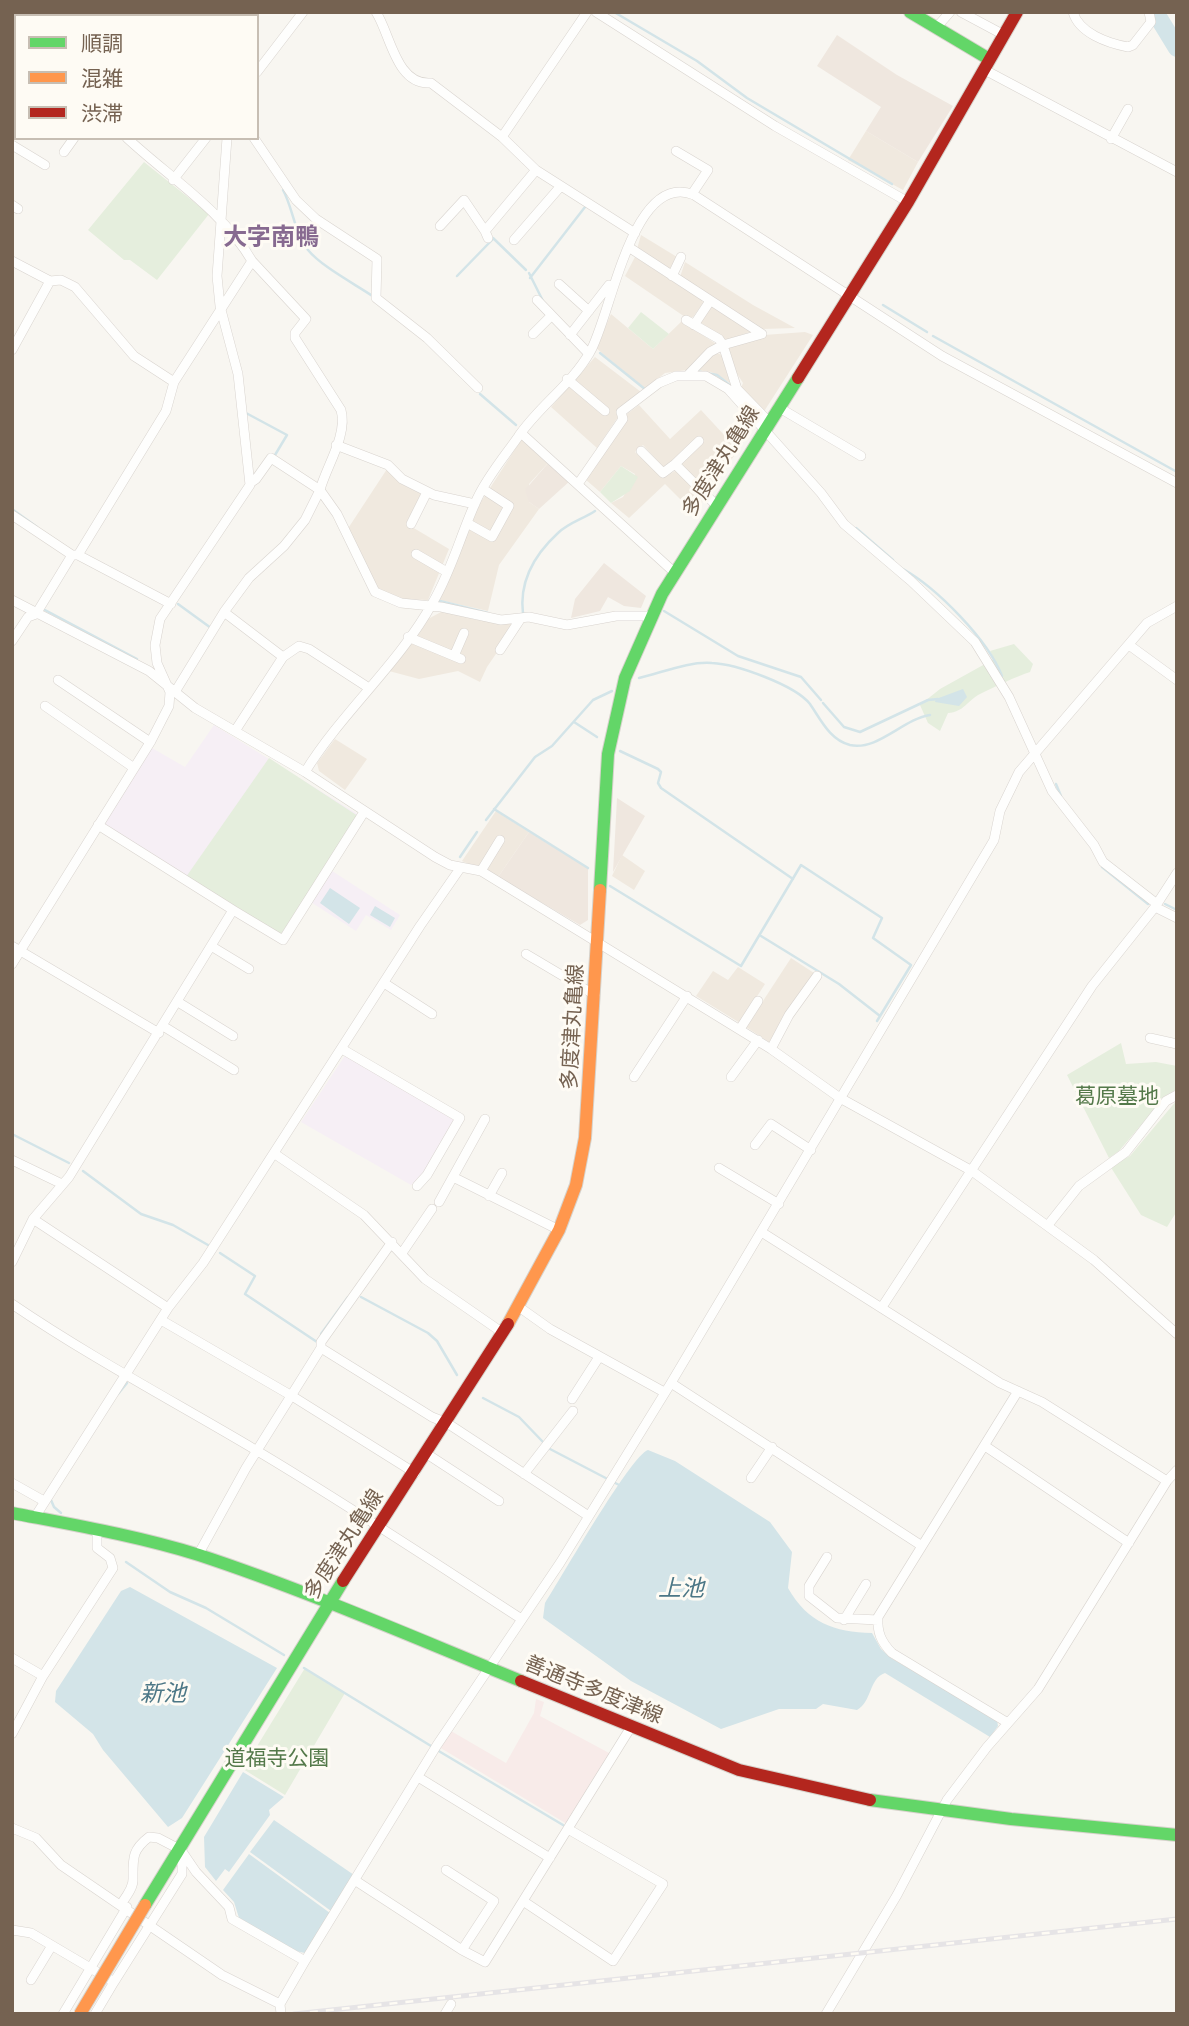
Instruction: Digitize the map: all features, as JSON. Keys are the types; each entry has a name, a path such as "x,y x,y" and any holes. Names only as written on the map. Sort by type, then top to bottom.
{"main road":[{"path":"910,12 986,64"},
{"name":"多度津丸亀線","path":"80,2014 329,1603 415,1473 519,1307 559,1230 576,1185 585,1138 608,754 625,678 650,616 675,573 908,202 1017,12"},
{"name":"善通寺多度津線","path":"12,1513 97,1529 198,1555 329,1603 738,1770 786,1784 943,1809 1177,1835"}],"street":[{"path":"259,69 303,12"},
{"path":"376,12 402,68 425,84 431,83 560,187 635,233"},
{"path":"502,138 587,12"},
{"path":"596,12 775,126 908,202"},
{"path":"936,28 950,12"},
{"path":"961,12 1003,35"},
{"path":"1073,12 1078,25 1091,34 1128,47 1133,45 1151,22 1149,12"},
{"path":"986,64 1111,138 1177,172"},
{"path":"1111,138 1128,109"},
{"path":"64,152 73,140"},
{"path":"129,140 239,239 252,261 306,319 295,333 295,338 341,410 343,418 320,491 305,520 284,546 249,578 224,612 175,692"},
{"path":"173,180 204,140"},
{"path":"227,140 217,276 220,306 238,374 250,483"},
{"path":"255,140 296,200 316,219 377,258 376,298 427,338 478,388"},
{"path":"12,145 45,165"},
{"path":"676,151 711,172 692,194"},
{"path":"440,226 464,200 486,234 536,170"},
{"path":"514,240 560,187"},
{"path":"305,772 431,606 475,504 521,433 589,354 618,273 635,233 652,205 662,197 683,190 942,356 1177,483"},
{"path":"630,248 762,334 723,345 710,352 688,375"},
{"path":"671,276 681,257"},
{"path":"12,261 50,281 61,280 75,287 134,356 174,382"},
{"path":"12,641 28,617 36,614 166,411 174,382 220,306 252,261"},
{"path":"570,335 618,273"},
{"path":"12,349 50,281"},
{"path":"559,284 589,311"},
{"path":"537,300 589,354"},
{"path":"710,301 690,323 719,339 737,389 844,524 911,581 975,642 1036,751 1052,791 1103,862 1156,905 1177,918"},
{"path":"533,334 551,316"},
{"path":"578,484 623,419 621,412 659,383 688,375 706,376 722,384 766,426"},
{"path":"567,379 605,411"},
{"path":"778,407 861,456"},
{"path":"521,433 675,573"},
{"path":"642,451 663,473 699,441"},
{"path":"336,445 388,465 402,479 427,492 475,504"},
{"path":"12,964 16,948 150,743 169,706 170,692 157,663 155,645 160,619 234,512 250,483 256,480 271,458 320,491 337,514 375,592 401,603 501,620 521,618 567,625 616,616 650,616"},
{"path":"675,464 717,506"},
{"path":"467,523 492,537 509,506 483,489"},
{"path":"411,524 427,492"},
{"path":"12,515 75,555 171,604"},
{"path":"416,554 447,572"},
{"path":"12,600 166,682 195,708 305,772 435,857 481,871 758,1040 840,1098 972,1171 1094,1260 1175,1330"},
{"path":"12,1828 36,1838 61,1865 222,1975 281,2009 305,1961 418,1777 520,1619 560,1563 763,1233 994,840 1000,811 1019,772 1147,623 1177,606"},
{"path":"224,612 283,657"},
{"path":"408,637 458,657 467,634 469,613"},
{"path":"500,650 521,618"},
{"path":"1129,645 1177,680"},
{"path":"235,731 283,657 299,646 309,649 369,688"},
{"path":"58,680 150,743"},
{"path":"45,706 134,768"},
{"path":"98,825 283,940 364,812"},
{"path":"481,871 500,840"},
{"path":"35,1517 168,1308 203,1264 461,867"},
{"path":"882,1307 1092,986 1156,905 1177,873"},
{"path":"12,1262 33,1219 62,1184 161,1030 233,910"},
{"path":"211,946 249,969"},
{"path":"16,948 233,1070"},
{"path":"526,954 595,995"},
{"path":"771,1049 789,1015 817,975"},
{"path":"384,983 432,1014"},
{"path":"634,1077 687,996"},
{"path":"740,1029 758,1001"},
{"path":"178,1002 233,1036"},
{"path":"1150,1038 1177,1044"},
{"path":"731,1077 758,1040"},
{"path":"342,1049 460,1118 427,1175 417,1186"},
{"path":"1048,1225 1079,1186 1126,1152 1166,1101 1177,1095"},
{"path":"402,1254 436,1205 485,1119"},
{"path":"755,1145 771,1124 811,1150"},
{"path":"275,1154 364,1216 425,1279 503,1333"},
{"path":"13,1162 62,1184"},
{"path":"719,1168 779,1204"},
{"path":"489,1196 502,1173"},
{"path":"453,1177 559,1230"},
{"path":"33,1219 168,1308"},
{"path":"763,1233 1000,1383 1042,1402 1167,1481"},
{"path":"12,1237 21,1243"},
{"path":"198,1555 257,1451 321,1348 321,1342 392,1242"},
{"path":"12,1304 76,1347 257,1451 520,1619"},
{"path":"519,1307 599,1357 664,1392"},
{"path":"162,1320 292,1396 415,1473"},
{"path":"321,1348 432,1417 447,1423 587,1516"},
{"path":"572,1399 599,1357"},
{"path":"671,1383 922,1546"},
{"path":"1008,1723 891,1653 881,1638 878,1620 985,1446 996,1421 1018,1391"},
{"path":"524,1474 573,1410"},
{"path":"985,1446 1129,1543"},
{"path":"751,1478 772,1447"},
{"path":"427,1454 499,1501"},
{"path":"826,2014 897,1895 943,1809 987,1746 1038,1689 1167,1481 1177,1470"},
{"path":"12,1483 44,1501"},
{"path":"12,1734 43,1676 113,1568 110,1558 97,1548 97,1529"},
{"path":"827,1557 807,1591 822,1609 844,1620 878,1620"},
{"path":"844,1620 866,1584"},
{"path":"12,1658 43,1676"},
{"path":"356,1881 485,1962 631,1727"},
{"path":"418,1777 550,1858"},
{"path":"523,1901 612,1961 663,1884 568,1829"},
{"path":"63,2014 124,1906 134,1879 131,1859 138,1846 149,1837 158,1838 181,1850 229,1907 232,1919 305,1961"},
{"path":"94,2014 182,1874 181,1850"},
{"path":"446,1870 457,1872 494,1901 463,1950"},
{"path":"12,1930 31,1933 114,1982"},
{"path":"31,1980 51,1947"},
{"path":"445,2014 451,2004"}],"shaded area":[{"path":"837,35 897,75 953,106 918,162 866,131 881,107 817,66"},
{"path":"866,131 918,162 903,190 848,160"},
{"path":"641,235 677,257 669,270 637,249"},
{"path":"635,257 702,300 703,303 693,317 688,319 625,276"},
{"path":"685,262 795,328 762,329 680,277"},
{"path":"714,306 753,331 726,340 700,322 709,307"},
{"path":"611,314 653,349 682,321 716,344 687,370 665,373 645,389 596,348"},
{"path":"805,332 813,335 763,413 741,388 743,383 734,369 728,346 764,335"},
{"path":"714,352 722,355 730,383 711,372 695,370"},
{"path":"595,357 641,392 616,413 618,417 597,448 551,407"},
{"path":"639,405 670,439 701,410 738,450 707,495 681,463 703,440 699,437 664,468 643,445 635,452 663,478 677,470 703,501 695,514 665,484 629,518 611,503 623,497 635,474 621,466 600,492 585,479 627,414"},
{"path":"523,437 549,462 529,484 529,502 539,509 499,565 488,611 439,600 477,508"},
{"path":"549,462 571,480 539,509 529,502 525,490"},
{"path":"387,469 420,491 421,497 407,524 449,549 428,600 400,599 376,589 347,530"},
{"path":"604,563 646,596 641,608 624,606 608,597 600,611 571,618 575,599"},
{"path":"443,611 477,620 517,623 480,682 458,671 419,679 389,671 428,619"},
{"path":"214,725 356,813 358,816 326,867 400,915 391,930 366,915 356,931 306,899 284,933 163,863 104,823 152,748 185,767"},
{"path":"335,739 367,759 345,790 319,771 317,763"},
{"path":"617,798 645,816 613,872 615,836"},
{"path":"496,811 529,832 498,877 462,861"},
{"path":"529,832 588,868 588,920 580,925 498,877"},
{"path":"622,855 645,871 634,890 612,876"},
{"path":"791,958 814,973 769,1042 746,1027"},
{"path":"738,967 765,984 740,1023 696,996 713,971 728,980"},
{"path":"346,1054 454,1120 423,1173 411,1185 301,1122"},
{"path":"536,1699 544,1702 540,1716 611,1754 567,1824 439,1747 451,1731 506,1763 534,1713"}],"green space":[{"path":"144,162 209,214 157,280 130,260 124,260 88,230"},
{"path":"641,312 669,334 653,349 628,328"},
{"path":"621,466 638,477 630,491 611,503 600,492"},
{"path":"1014,644 1033,664 1030,672 980,694 962,708 948,713 940,731 928,723 920,705 940,689 994,659 990,651"},
{"path":"269,758 358,816 281,934 186,877"},
{"name":"葛原墓地","path":"1121,1043 1126,1064 1156,1062 1177,1066 1177,1089 1160,1099 1158,1105 1119,1151 1109,1158 1067,1075"},
{"path":"1177,1100 1177,1211 1167,1227 1141,1215 1110,1166 1130,1156"},
{"name":"道福寺公園","path":"305,1668 345,1693 285,1795 243,1769"}],"water":[{"path":"963,689 967,697 959,706 935,702 936,699"},
{"path":"330,888 360,908 349,924 320,903"},
{"path":"375,906 395,918 390,927 370,915"},
{"name":"上池","path":"648,1450 675,1461 770,1522 792,1552 788,1588 804,1610 834,1628 872,1633 881,1649 891,1658 997,1720 998,1726 990,1737 885,1673 876,1680 865,1702 857,1710 823,1704 816,1709 779,1709 721,1729 631,1681 543,1618 545,1603 596,1520 627,1473"},
{"name":"新池","path":"130,1587 277,1668 182,1818 168,1827 103,1750 93,1734 55,1702 56,1691 121,1591"},
{"path":"243,1772 284,1797 269,1810 270,1815 229,1872 225,1869 216,1881 205,1867 204,1837"},
{"path":"274,1820 354,1875 331,1911 250,1852"},
{"path":"249,1854 330,1913 305,1953 295,1951 239,1918 234,1902 223,1890"}],"waterway":[{"path":"614,12 697,61 747,98 892,184"},
{"path":"1155,12 1177,48"},
{"path":"283,190 300,237 308,250 330,269 374,297"},
{"path":"530,278 585,207"},
{"path":"493,238 526,270"},
{"path":"457,276 492,240"},
{"path":"529,273 543,301"},
{"path":"883,305 927,332"},
{"path":"933,336 1177,472"},
{"path":"600,353 646,390"},
{"path":"696,371 717,375 731,386"},
{"path":"480,394 516,425"},
{"path":"246,413 287,435 275,455"},
{"path":"12,509 37,527"},
{"path":"523,614 523,591 535,560 549,541 562,530 595,511"},
{"path":"856,528 893,560"},
{"path":"903,569 931,589 960,616 985,647 1002,676"},
{"path":"440,601 488,613"},
{"path":"178,604 211,628"},
{"path":"45,610 137,659"},
{"path":"664,611 738,656 801,677 821,700"},
{"path":"639,678 703,663 722,664 750,671 779,683 802,697 831,734 850,745 871,743 910,722 930,715"},
{"path":"486,820 535,757 552,746 593,700 612,691"},
{"path":"823,703 844,727 860,732 928,700 938,699"},
{"path":"574,722 597,737"},
{"path":"620,751 658,769 661,772 658,783 661,788 793,879"},
{"path":"1056,784 1061,796"},
{"path":"494,809 588,868"},
{"path":"460,857 477,832"},
{"path":"610,886 741,966 801,865 882,918 873,938 911,965 877,1021"},
{"path":"1102,867 1148,904"},
{"path":"1165,904 1177,910"},
{"path":"761,936 839,984 880,1016"},
{"path":"12,1134 69,1163"},
{"path":"83,1171 141,1214 173,1225 208,1245"},
{"path":"220,1253 255,1276 245,1294 317,1342 318,1340"},
{"path":"321,1334 348,1297"},
{"path":"361,1297 428,1333 437,1341 457,1375"},
{"path":"118,1394 127,1383"},
{"path":"483,1398 519,1417 543,1442"},
{"path":"550,1449 621,1486"},
{"path":"51,1500 61,1513"},
{"path":"126,1562 170,1592 206,1608 284,1655"},
{"path":"304,1668 431,1746"},
{"path":"437,1750 563,1825"}],"railway":[{"path":"294,2014 1177,1919"}],"traffic: fast":[{"path":"910,12 989,59"},
{"path":"600,890 608,754 625,678 662,594 798,378"},
{"path":"12,1513 129,1537 199,1555 321,1599 521,1681"},
{"path":"145,1905 343,1581"},
{"path":"870,1800 1011,1819 1177,1835"}],"traffic: slow":[{"path":"508,1324 559,1230 576,1185 585,1138 600,890"},
{"path":"80,2014 145,1905"}],"traffic: jam":[{"path":"798,378 908,202 1017,12"},
{"path":"343,1581 508,1324"},
{"path":"521,1681 739,1770 870,1800"}],"district":[{"name":"大字南鴨","path":"271,239"}]}
